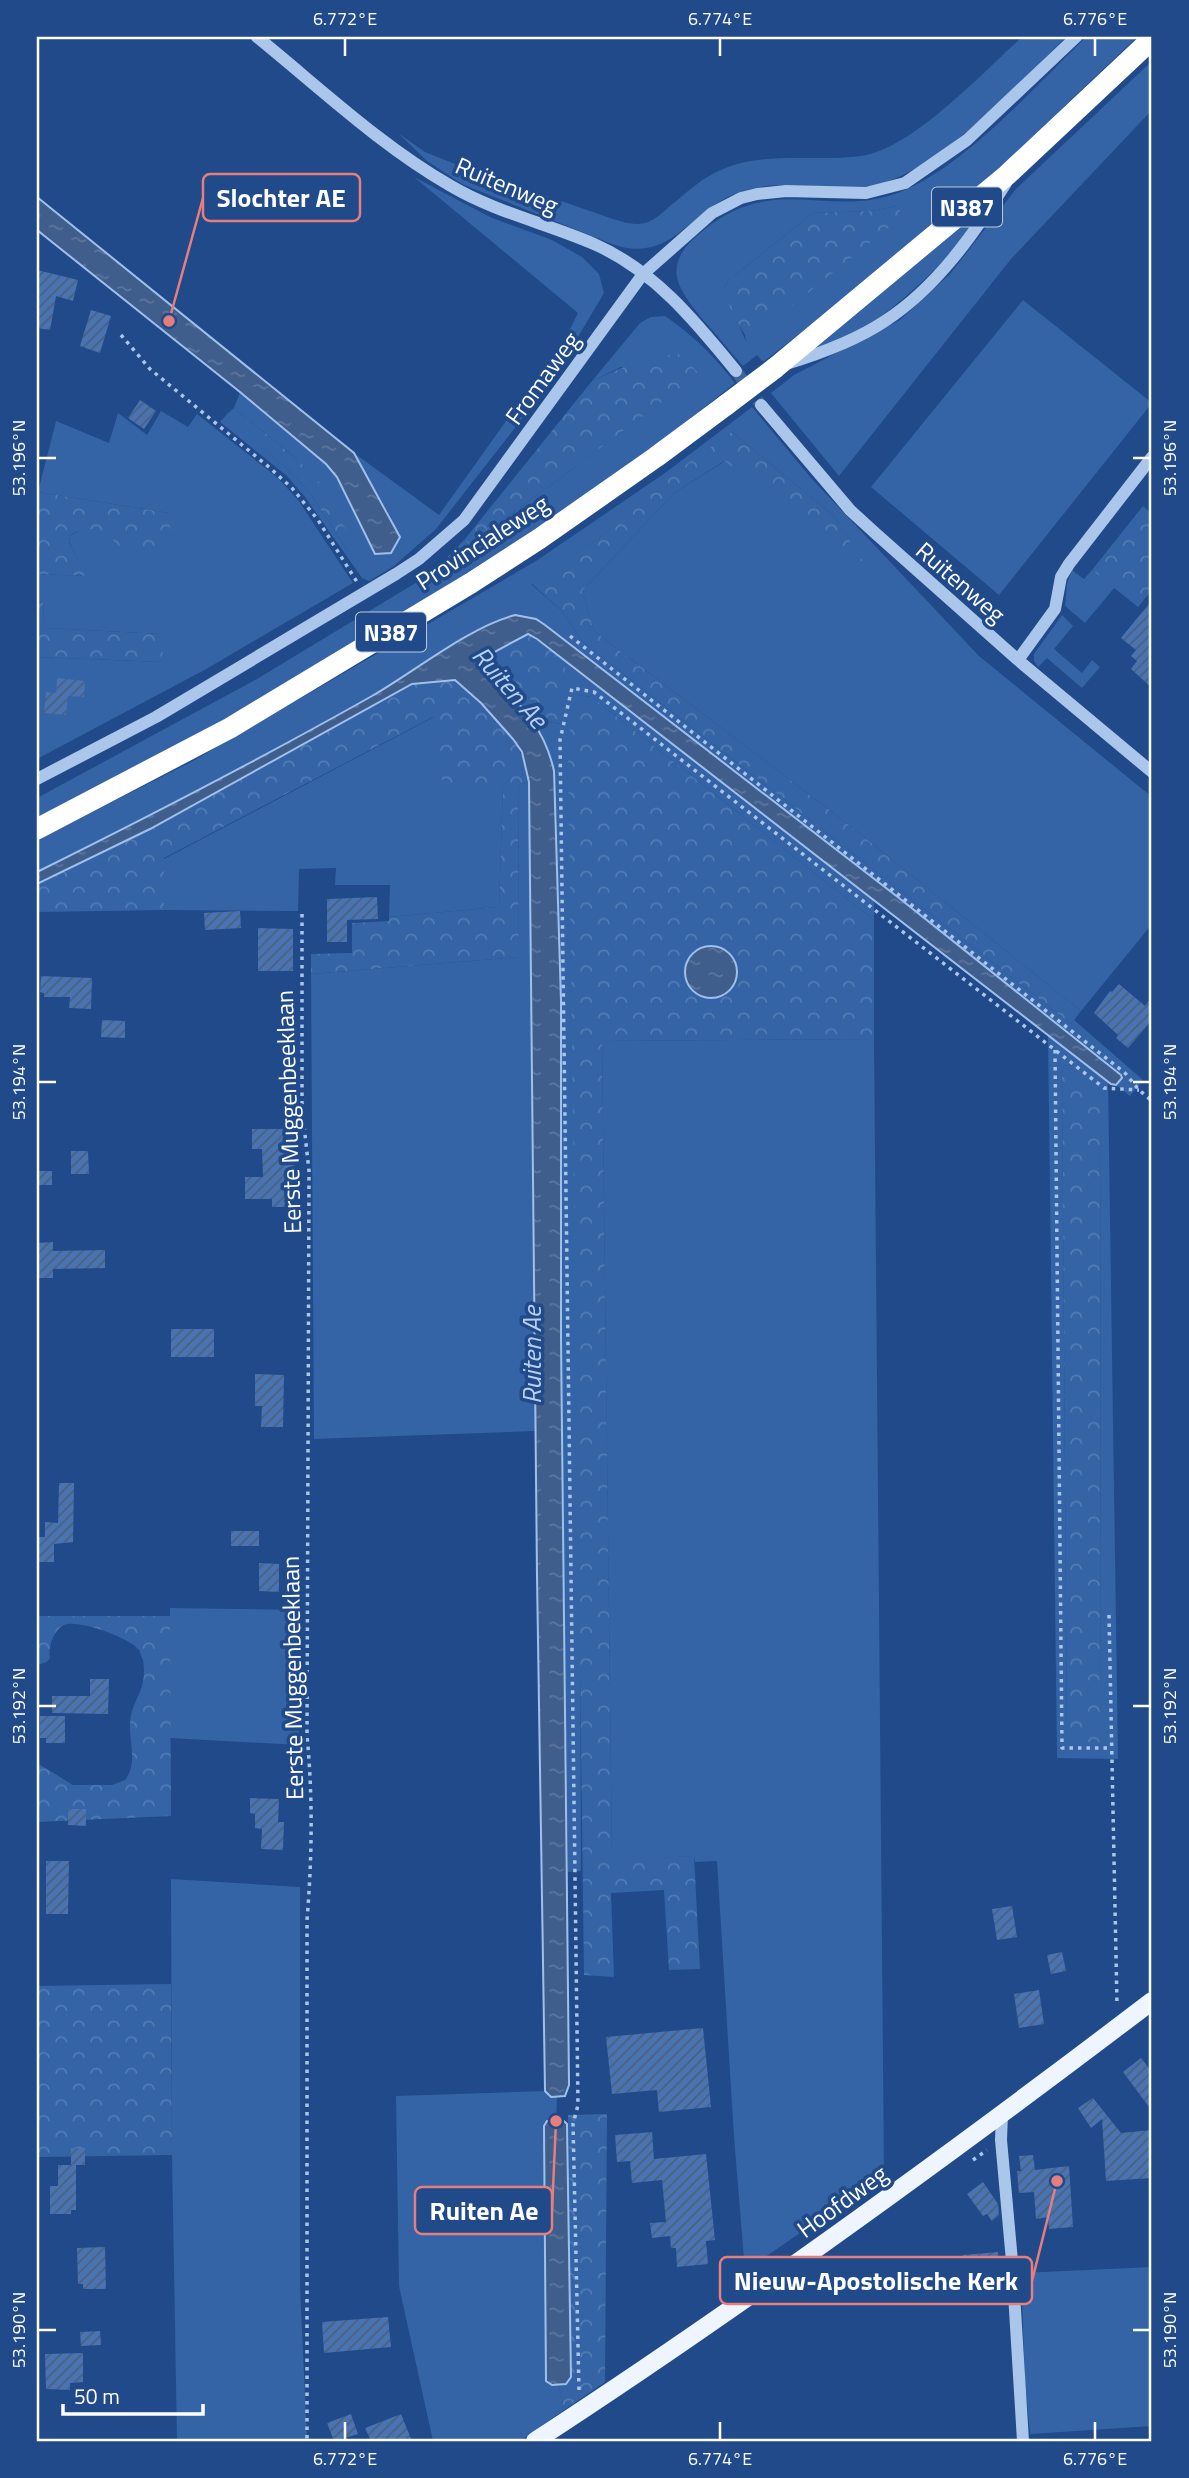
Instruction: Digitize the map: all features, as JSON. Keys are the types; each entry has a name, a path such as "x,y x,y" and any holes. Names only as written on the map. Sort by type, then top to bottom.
{"highway":[{"name":"N387","path":"775,368 1016,166 1152,39"},
{"name":"Provincialeweg","path":"37,829 230,728 462,589 656,457 775,368"}],"main road":[{"name":"Hoofdweg","path":"534,2441 840,2234 1152,2001"}],"street":[{"name":"Ruitenweg","path":"257,37 397,151 435,177 473,197 595,244 627,261 690,314 736,371"},
{"name":"Fromaweg","path":"37,779 156,717 419,559 464,520 643,274 712,213 741,198 786,191 866,194 905,183 967,140 1076,37"},
{"path":"775,368 821,354 885,321 914,297 956,255 988,212 1016,166"},
{"name":"Ruitenweg","path":"761,405 850,510 1018,660 1152,772"},
{"path":"1018,660 1055,609 1061,577 1069,564 1152,457"},
{"path":"1002,2115 1001,2140 1012,2261 1023,2441"}],"path":[{"path":"121,335 150,369 292,488 318,520 364,593"},
{"path":"570,636 1125,1073 1152,1101"},
{"path":"579,2412 572,2124 578,2105 560,740 572,688 594,692 1104,1088 1139,1090"},
{"name":"Eerste Muggenbeeklaan","path":"302,915 302,1107 309,1183 307,1736 311,1777 312,1862 307,1920 307,2441"},
{"path":"1055,1050 1062,1748 1112,1748"},
{"path":"1109,1615 1117,2028"}],"green space":[{"path":"1022,37 1066,37 973,127 918,167 891,180 864,187 784,185 753,188 720,201 679,233 650,247 632,249 612,244 462,184 427,161 398,133 425,152 455,164 613,219 641,224 657,217 692,188 723,169 757,160 844,158 881,150 924,125"},
{"path":"1086,37 1137,37 1009,159 864,284 763,362 757,355 743,366 687,299 677,278 680,257 699,234 727,215 753,204 778,200 852,202 878,199 905,190 929,178 977,142","holes":["897,206 902,216 746,342 724,288 729,280 813,213 872,211"]},
{"path":"1152,61 1152,110 1011,259 839,476 771,393 794,375 900,320 950,274 1016,189"},
{"path":"414,177 492,218 552,240 582,257 599,274 604,293 553,379 436,529 394,566 369,581 362,578 287,476 220,422 227,414 292,473 310,493 349,553 297,459 234,408 240,392 326,464 337,477 392,519 354,453 439,515 566,337 578,313"},
{"path":"897,206 903,216 746,343 724,288 729,280 813,213 872,211"},
{"path":"982,208 965,236 902,300 866,326 810,352"},
{"path":"1023,300 1152,403 999,595 871,487"},
{"path":"665,316 703,346 735,383 636,461 420,603 183,744 37,820 37,798 257,679 432,573 465,539 468,544 539,494 698,374 621,367 592,381 640,323 651,317"},
{"path":"681,354 699,374 468,544 465,539 592,381 635,363"},
{"path":"752,407 811,478 979,656 1152,797 1152,924 1081,1011 844,821 594,631 582,591 674,493 725,461 862,561 834,516 732,432 599,538 531,584 562,611 583,642 1071,1024 1074,1020 1143,1080 1130,1096 1116,1085 1120,1081 899,898 536,619 505,618 480,629 374,695 174,804 37,872 37,840 191,762 536,561 665,473"},
{"path":"234,408 297,459 319,482 345,528 354,550 352,554 310,493 292,473 229,419 227,414"},
{"path":"161,411 188,427 197,414 278,478 298,500 353,583 208,668 37,759 37,657 162,662 162,634 46,628 43,602 37,601 37,574 87,576 69,542 70,536 82,530 104,531 169,513 38,492 56,421 109,443 118,413 147,435"},
{"path":"732,432 834,516 864,563 724,461 674,493 582,591 594,631 844,821 1081,1011 1071,1024 583,642 562,611 531,583 599,538 688,463"},
{"path":"38,492 169,513 172,548 169,554 139,554 123,548 100,531 79,531 70,536 69,543 88,576 37,574"},
{"path":"1143,506 1152,514 1152,590 1138,607 1092,570"},
{"path":"1072,570 1084,579 1092,570 1115,587 1085,623 1065,606 1067,584"},
{"path":"37,601 43,602 46,628 162,634 163,662 37,657"},
{"path":"1062,615 1073,626 1054,649 1082,673 1092,660 1100,667 1082,688 1047,658 1038,667 1034,661 1034,654"},
{"path":"528,634 566,661 561,724 549,721 492,652"},
{"path":"492,652 549,721 560,724 566,661 874,899 874,920 592,697 577,695 581,1871 568,1872 559,919 554,771 536,726 518,702 484,668 482,662"},
{"path":"455,680 485,706 514,740 526,767 529,782 518,785 519,957 311,974 311,954 352,953 352,923 499,907 503,785 443,785 433,717 164,858 164,910 37,912 37,884 150,829 412,684"},
{"path":"577,695 592,697 874,920 874,1039 602,1041 612,1860 694,1856 700,1969 669,1970 664,1890 611,1893 614,1977 584,1975 568,741"},
{"path":"434,717 503,785 499,907 389,917 390,885 335,885 336,868 299,869 298,911 164,910 164,859"},
{"path":"529,782 535,1431 314,1439 311,974 519,957 518,785"},
{"path":"1048,1034 1108,1081 1118,1759 1057,1758","holes":["1067,1065 1100,1092 1101,1742 1067,1741 1064,1066"]},
{"path":"874,1039 884,2175 745,2271 717,1861 695,1862 694,1856 612,1861 602,1041"},
{"path":"1067,1065 1100,1091 1101,1742 1067,1742 1062,1073"},
{"path":"170,1608 298,1610 299,1745 170,1738"},
{"path":"37,1616 170,1616 171,1816 37,1822 37,1763 73,1785 112,1785 125,1780 132,1760 131,1714 142,1687 144,1671 140,1652 134,1645 103,1631 71,1624 60,1627 51,1644 50,1658 37,1665"},
{"path":"171,1879 300,1887 300,2286 307,2441 177,2441"},
{"path":"171,1984 172,2155 39,2157 37,1986"},
{"path":"545,2091 551,2097 557,2096 556,2121 547,2121 544,2126 546,2381 559,2385 564,2410 520,2441 433,2441 399,2286 396,2096"},
{"path":"607,2114 605,2382 564,2410 559,2385 566,2384 571,2377 568,2115"},
{"path":"1152,2267 1152,2426 1030,2434 1021,2273"}],"water":[{"path":"37,197 354,453 400,537 391,553 375,554 337,477 326,464 37,230"},
{"path":"515,615 536,619 545,625 899,898 1122,1078 1116,1085 1111,1084 537,639 528,634 487,656 482,662 484,668 518,702 536,726 554,771 561,1001 561,1339 569,2085 565,2096 551,2097 545,2091 529,782 522,752 481,703 455,680 412,684 150,829 37,884 37,872 289,742 372,696 479,629"},
{"path":"711,946 721,948 729,954 735,962 735,982 729,990 721,996 711,998 701,996 693,990 687,982 685,972 687,962 693,954 701,948"},
{"path":"547,2121 564,2121 567,2124 571,2377 566,2384 552,2385 546,2381 544,2126"}],"building":[{"path":"37,270 78,280 73,301 56,296 50,330 37,328"},
{"path":"91,310 111,316 100,353 80,346"},
{"path":"140,400 156,411 144,429 128,418"},
{"path":"1152,600 1152,688 1131,669 1137,661 1131,656 1136,650 1121,638"},
{"path":"57,678 85,681 84,697 68,696 66,715 44,713 46,692 56,693"},
{"path":"377,897 378,919 347,920 347,942 327,942 327,899"},
{"path":"240,911 241,928 205,930 204,913"},
{"path":"258,928 293,929 293,971 258,971"},
{"path":"41,976 92,978 91,1009 69,1008 70,997 44,997 44,993 40,992"},
{"path":"1119,984 1145,1006 1152,997 1152,1020 1128,1048 1094,1013 1110,991"},
{"path":"102,1020 125,1021 125,1038 101,1037"},
{"path":"252,1129 295,1129 294,1207 272,1207 272,1199 245,1199 245,1177 263,1177 262,1149 252,1149"},
{"path":"71,1151 88,1151 89,1174 71,1174"},
{"path":"37,1171 52,1171 52,1185 37,1185"},
{"path":"53,1242 53,1251 105,1250 105,1268 53,1269 53,1278 37,1278 37,1243"},
{"path":"171,1329 214,1329 214,1357 171,1357"},
{"path":"255,1374 284,1375 283,1427 261,1427 262,1406 255,1406"},
{"path":"59,1483 74,1483 73,1542 54,1544 54,1562 37,1562 37,1537 45,1537 45,1522 58,1523"},
{"path":"231,1531 259,1531 259,1546 231,1546"},
{"path":"259,1563 279,1564 279,1592 259,1591"},
{"path":"90,1679 109,1679 108,1714 52,1713 52,1696 90,1696"},
{"path":"40,1716 65,1716 65,1743 46,1743 46,1738 40,1738"},
{"path":"250,1798 279,1799 278,1822 284,1822 283,1850 261,1849 262,1829 255,1828 255,1814 250,1813"},
{"path":"68,1809 86,1809 86,1826 68,1825"},
{"path":"46,1861 69,1861 68,1914 46,1914"},
{"path":"1012,1906 1017,1937 997,1940 992,1909"},
{"path":"1062,1952 1066,1971 1051,1974 1047,1955"},
{"path":"1039,1990 1044,2024 1019,2028 1014,1994"},
{"path":"703,2028 711,2107 659,2112 657,2090 612,2094 606,2037"},
{"path":"1141,2058 1152,2072 1152,2111 1123,2072"},
{"path":"1093,2098 1121,2133 1152,2130 1152,2178 1106,2181 1102,2119 1091,2128 1078,2108"},
{"path":"652,2132 654,2159 706,2154 715,2240 706,2241 708,2264 677,2267 676,2248 671,2248 670,2236 652,2238 650,2223 666,2222 662,2180 632,2183 630,2161 617,2162 615,2135"},
{"path":"71,2148 85,2148 85,2165 76,2165 76,2210 71,2210 71,2214 50,2214 50,2186 58,2186 58,2165 71,2165"},
{"path":"1033,2155 1035,2170 1069,2166 1073,2227 1049,2229 1048,2217 1036,2219 1034,2192 1019,2193 1019,2156"},
{"path":"983,2182 998,2204 999,2215 992,2221 987,2214 983,2216 967,2194"},
{"path":"105,2247 106,2289 83,2289 83,2284 78,2284 77,2248"},
{"path":"998,2252 999,2267 965,2270 963,2255"},
{"path":"388,2317 391,2347 324,2353 322,2322"},
{"path":"100,2331 101,2345 81,2346 80,2332"},
{"path":"83,2353 83,2382 70,2383 70,2390 46,2389 45,2354"},
{"path":"351,2414 358,2434 334,2441 327,2423"},
{"path":"401,2414 412,2441 371,2441 365,2428"}],"tunnel":[{"path":"736,371 761,405"}],"place":[{"name":"Slochter AE","path":"169,321"},
{"name":"Ruiten Ae","path":"556,2121"},
{"name":"Nieuw-Apostolische Kerk","path":"1057,2181"}]}
